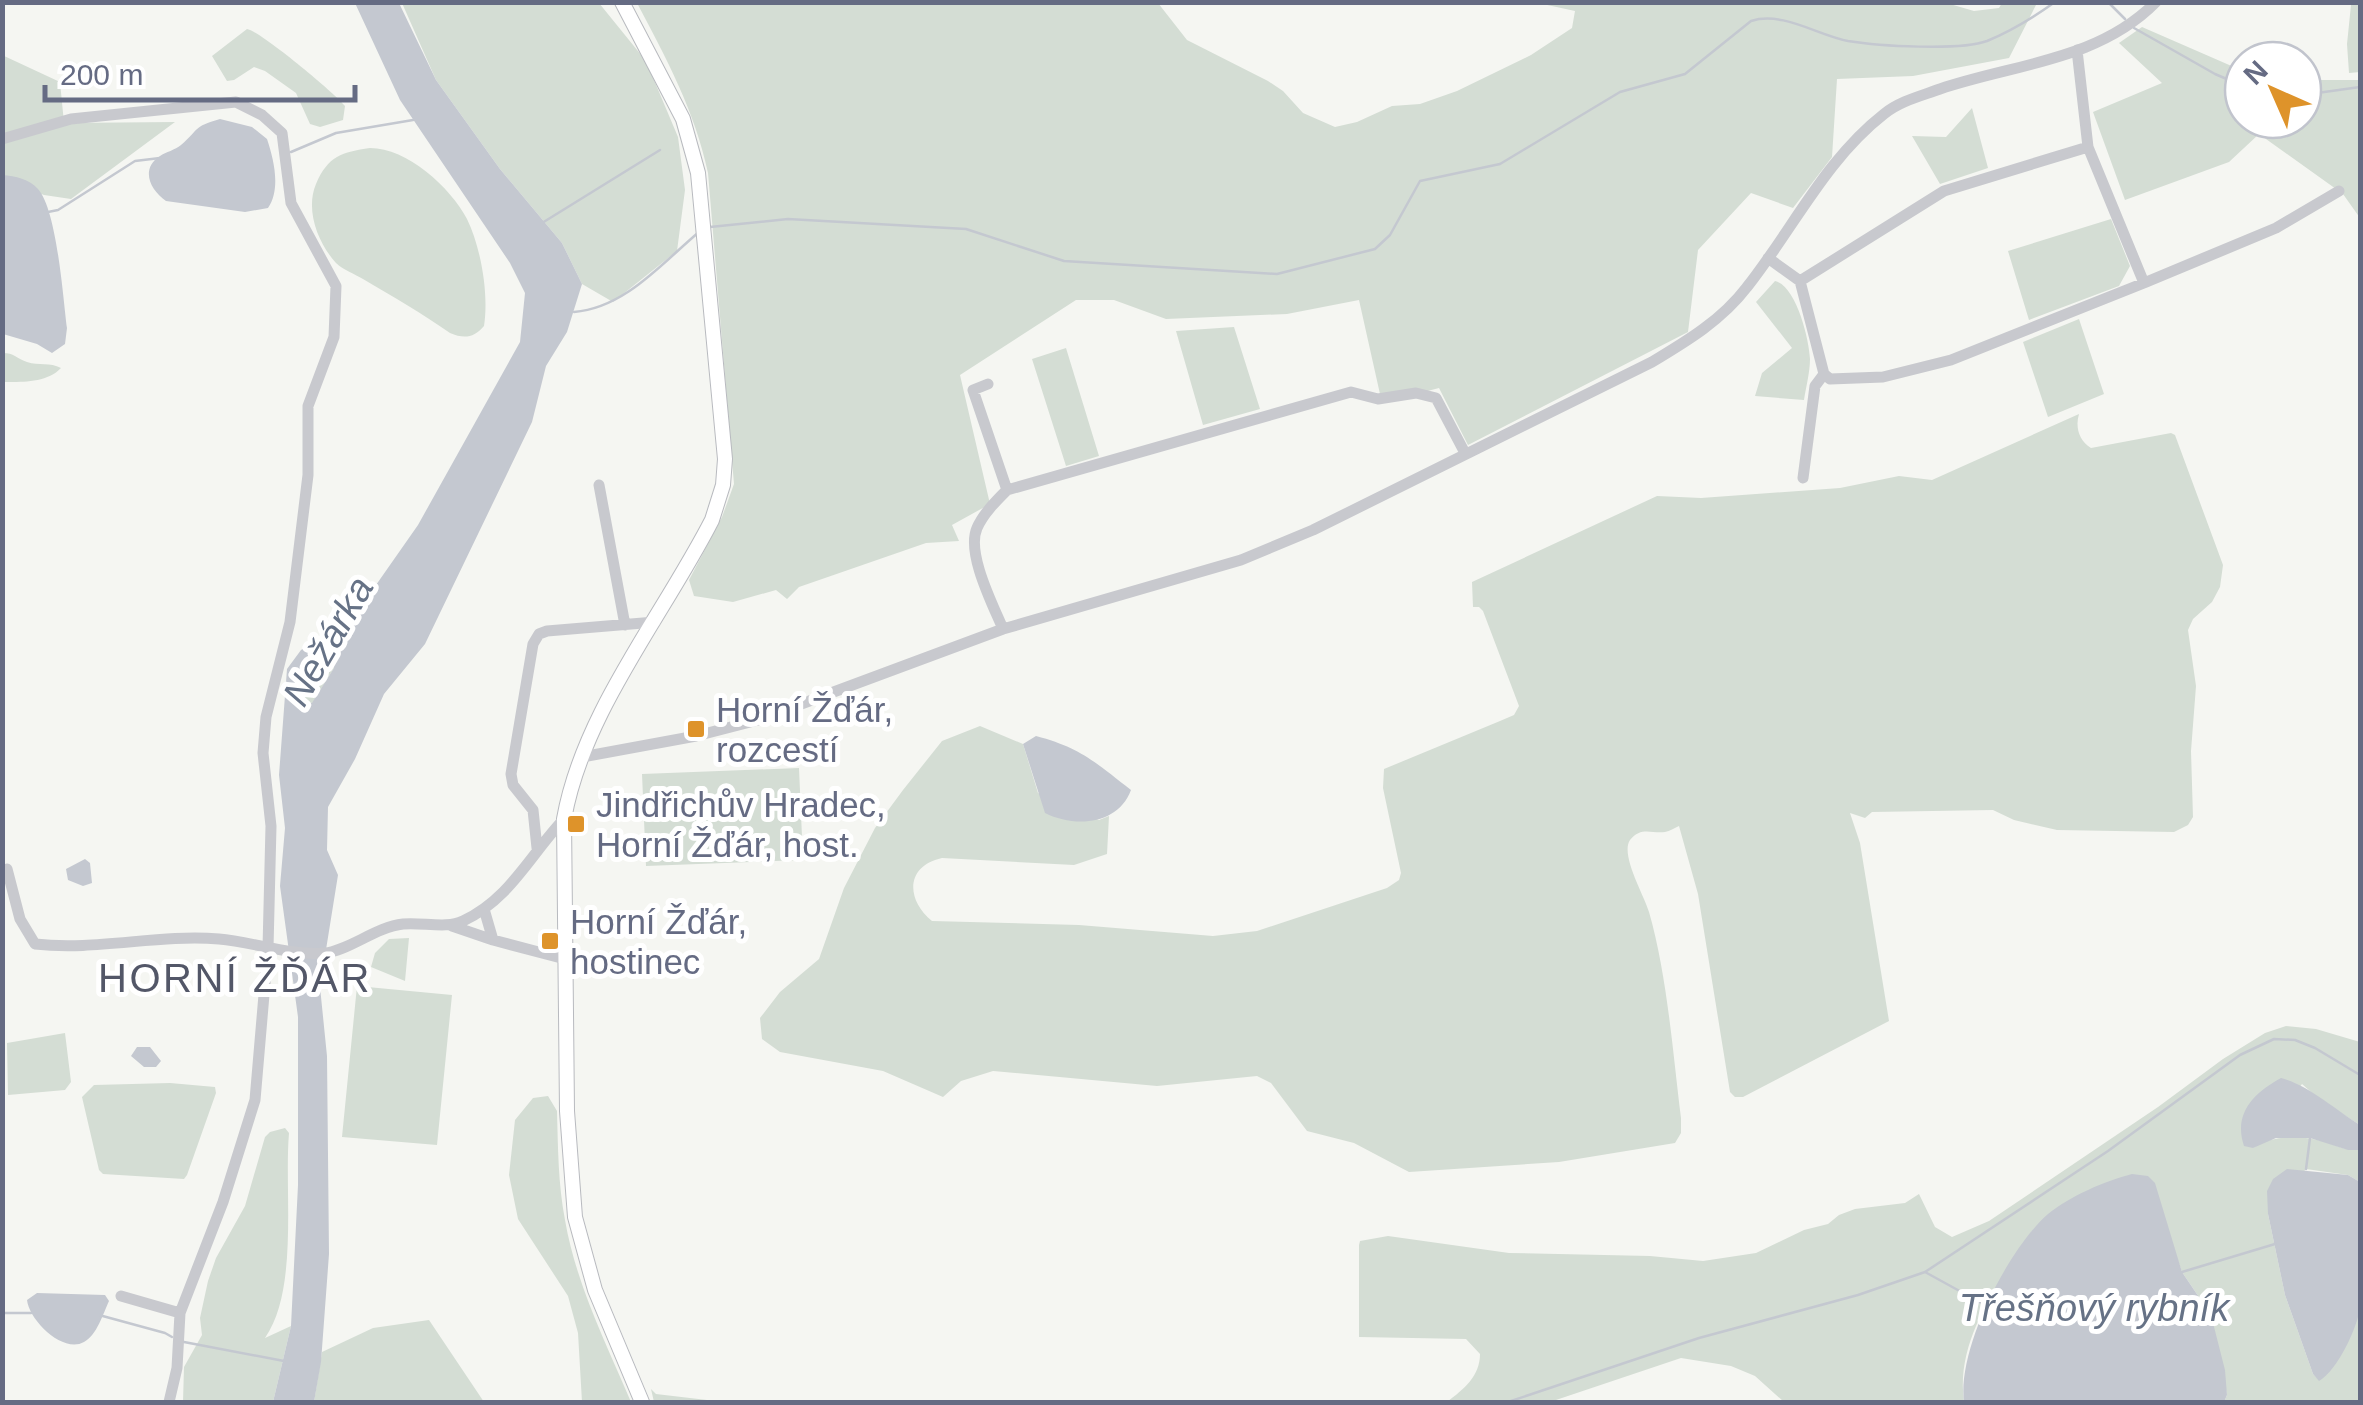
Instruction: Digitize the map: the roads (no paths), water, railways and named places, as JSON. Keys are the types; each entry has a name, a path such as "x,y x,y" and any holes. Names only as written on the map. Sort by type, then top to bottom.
{"main road":[{"path":"622,2 683,119 698,172 725,459 723,485 712,520 598,720 582,757 564,819 568,1146 575,1217 595,1290 642,1402"}],"street":[{"path":"582,757 758,720 1003,629 1240,560 1313,530 1652,362 1704,330 1746,290 1832,165 1886,112 1962,82 2054,60 2119,32 2156,2"},
{"path":"2078,50 2088,147 2144,283"},
{"path":"2,139 71,119 236,102 262,115 282,133 291,203 336,286 334,338 308,406 308,474 290,622 266,717 263,754 271,826 274,949 255,1100 223,1202 180,1313 177,1368 169,1402"},
{"path":"1800,281 1944,191 2088,147"},
{"path":"1768,258 1800,281 1824,374 1830,379 1882,377 1950,360 2144,283 2276,228 2339,191"},
{"path":"1802,478 1815,386 1824,374"},
{"path":"988,384 973,390 1008,490"},
{"path":"1003,629 973,546 985,515 1008,490 1350,392 1378,399 1416,393 1436,398 1465,453"},
{"path":"599,485 625,624"},
{"path":"537,848 532,810 513,784 511,774 533,644 539,634 547,631 656,622"},
{"path":"452,926 484,909 518,878 537,848 564,819"},
{"path":"7,869 20,918 36,944 60,947 219,939 328,954 388,927 437,922 565,958"},
{"path":"484,909 493,940"},
{"path":"121,1296 180,1313"}],"water":[{"name":"Nežárka","path":"355,3 399,3 436,80 500,169 562,243 582,284 567,332 546,366 532,422 425,644 384,694 328,807 327,850 338,875 320,987 327,1056 329,1254 321,1362 314,1402 273,1402 291,1326 298,1185 298,1017 280,886 285,828 279,775 287,669 301,650 362,605 418,525 520,342 525,293 510,263 400,100","holes":["329,655 334,668 312,703 303,703 296,693 302,672 314,656"]},
{"path":"220,119 252,127 267,139 275,183 268,208 245,212 166,201 152,185 149,173 154,161 181,145 200,127"},
{"path":"2,175 22,179 38,189 50,215 67,328 65,344 52,353 3,334"},
{"path":"1036,736 1076,751 1097,764 1131,790 1125,802 1106,817 1082,822 1045,813 1023,744"},
{"path":"85,859 90,863 92,883 83,886 68,880 66,869"},
{"path":"137,1047 150,1047 161,1061 156,1067 144,1067 131,1056"},
{"path":"2281,1078 2312,1092 2360,1125 2360,1150 2310,1138 2276,1138 2253,1148 2244,1146 2241,1124 2248,1105"},
{"path":"2287,1169 2348,1175 2360,1182 2360,1307 2351,1337 2319,1381 2313,1374 2285,1295 2268,1214 2267,1191 2273,1179"},
{"name":"Třešňový rybník","path":"2132,1174 2148,1176 2155,1183 2182,1272 2211,1315 2225,1370 2224,1402 1964,1402 1964,1380 1977,1328 2017,1251 2057,1207 2088,1190"},
{"path":"37,1293 105,1295 109,1301 93,1334 84,1342 67,1343 48,1333 34,1317 27,1300"}],"waterway":[{"path":"710,227 788,219 966,229 1064,261 1277,274 1375,249 1390,235 1420,181 1500,164 1620,92 1685,74 1751,21 1788,21 1861,43 1958,46 1996,37 2055,2"},
{"path":"2108,2 2125,19"},
{"path":"2134,28 2223,77"},
{"path":"2323,92 2360,87"},
{"path":"291,152 336,133 413,120"},
{"path":"542,223 660,150"},
{"path":"48,212 58,210 135,161 160,158"},
{"path":"574,312 592,309 626,293 699,232"},
{"path":"1508,1402 1699,1338 1858,1295 1925,1272 2108,1151 2240,1055 2274,1039 2295,1040 2315,1048 2360,1075"},
{"path":"2306,1169 2310,1138"},
{"path":"2182,1272 2275,1244"},
{"path":"1925,1272 1985,1305"},
{"path":"2,1313 31,1313"},
{"path":"99,1315 172,1337"},
{"path":"184,1342 284,1361"}],"place":[{"name":"Horní Žďár, rozcestí","path":"696,729"},
{"name":"Jindřichův Hradec, Horní Žďár, host.","path":"576,824"},
{"name":"Horní Žďár, hostinec","path":"550,941"}],"district":[{"name":"HORNÍ ŽĎÁR","path":"235,978"}]}
